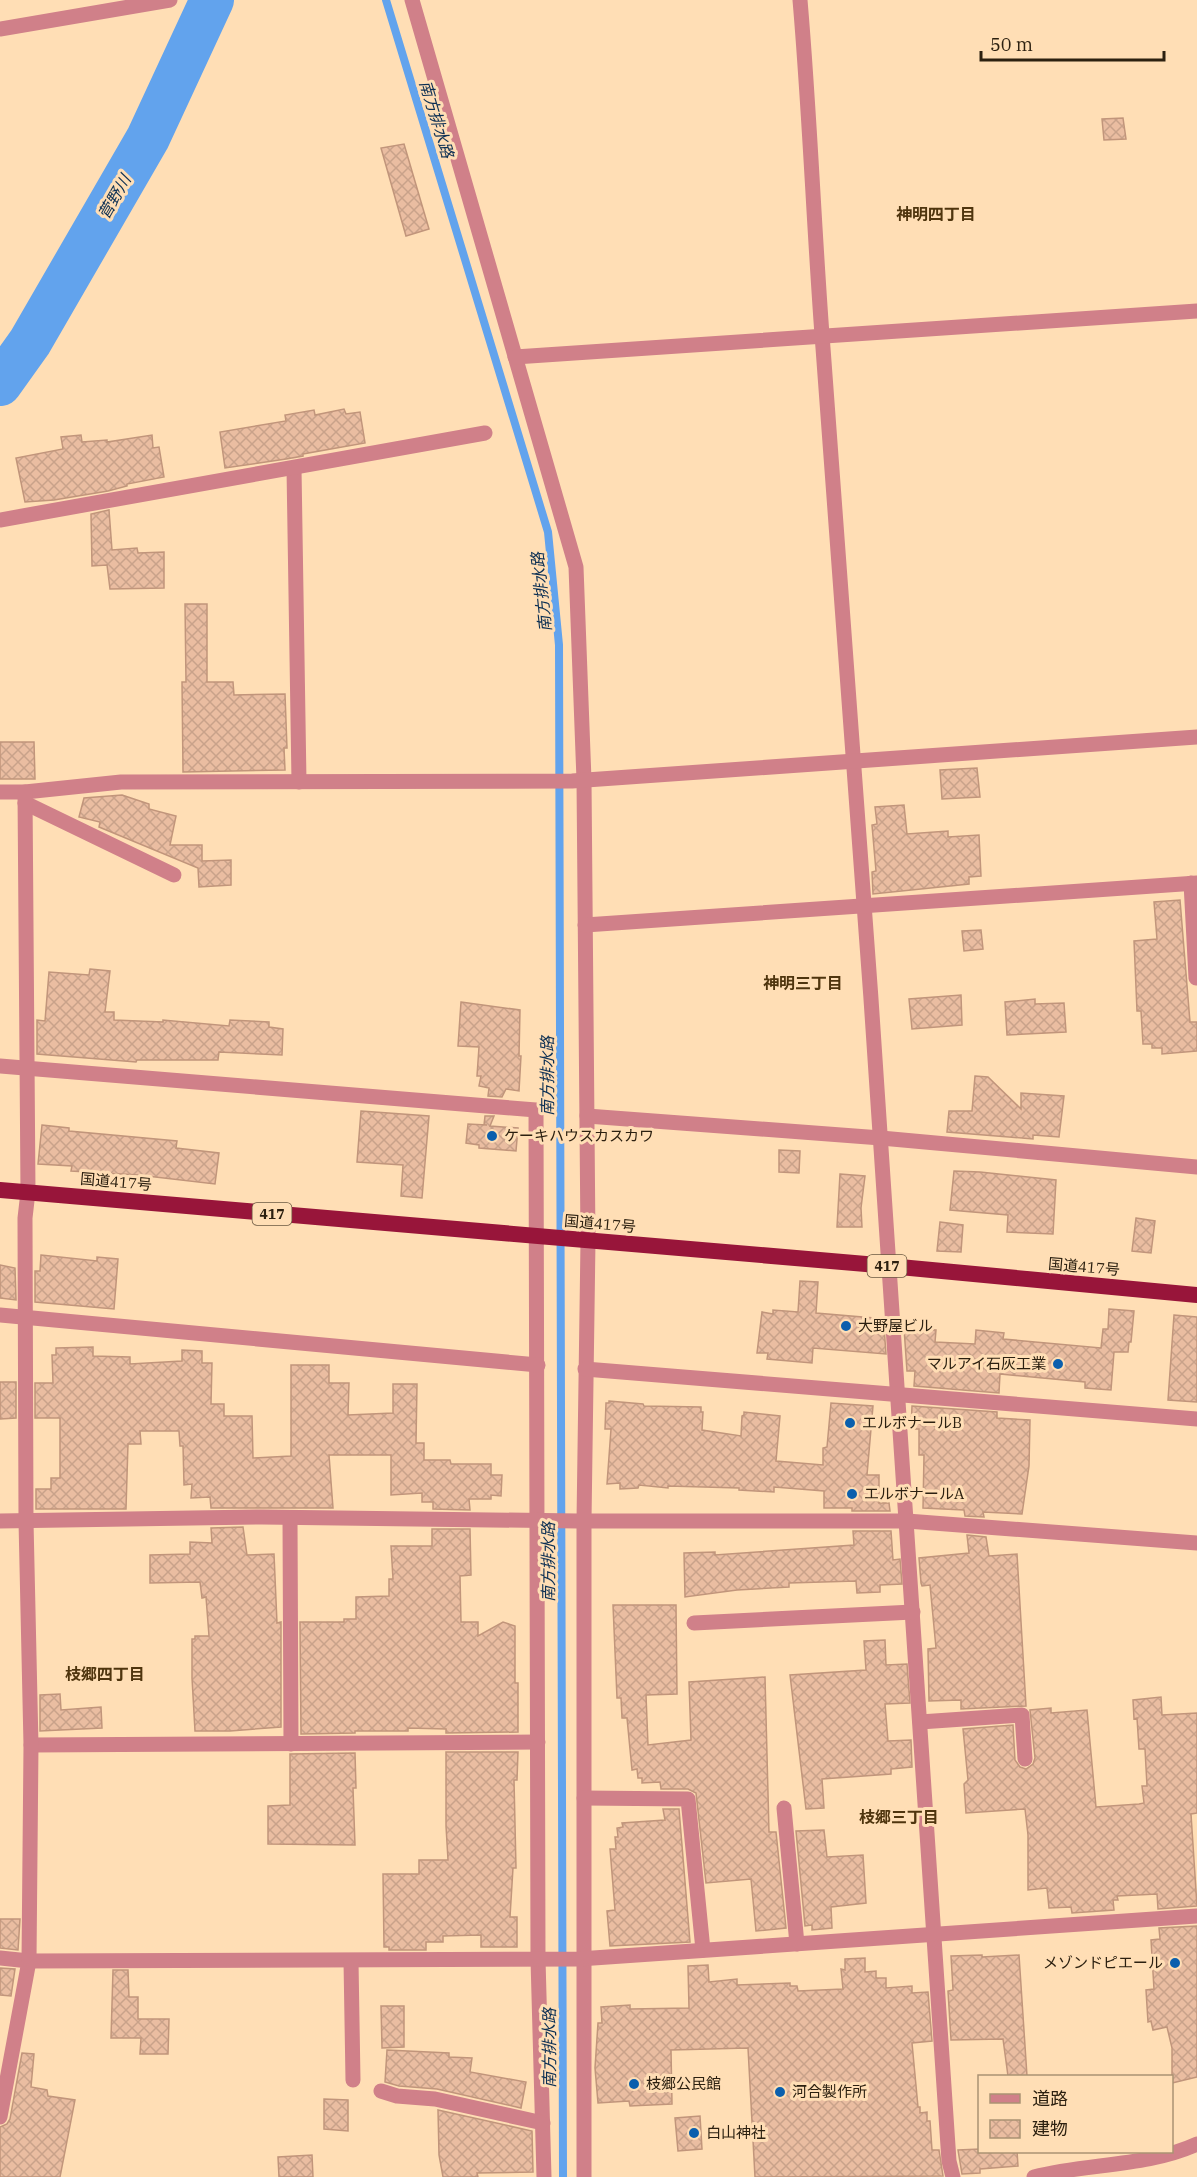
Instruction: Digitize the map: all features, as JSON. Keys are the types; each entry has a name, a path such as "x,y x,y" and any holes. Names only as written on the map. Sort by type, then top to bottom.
{"highway":[{"name":"国道417号","path":"0,1190 890,1266 1197,1295"}],"street":[{"path":"0,29 170,0"},
{"path":"176,0 182,1"},
{"path":"412,0 576,567 578,780 585,925 587,1116 583,1241 585,1369 581,1521 584,1798 581,1958 584,2177"},
{"path":"800,0 810,122 822,336 890,1266 949,2161 953,2177"},
{"path":"515,357 1197,311"},
{"path":"0,520 485,432"},
{"path":"294,468 299,782"},
{"path":"25,798 122,782 578,780 1197,736"},
{"path":"0,792 25,798 174,875"},
{"path":"0,2117 29,1961 31,1745 26,1521 26,1218 28,1192 25,798"},
{"path":"585,925 1194,883 1196,978"},
{"path":"0,1066 536,1110 540,1237 538,1365 541,1521 538,1742 544,2177"},
{"path":"587,1116 881,1138 1197,1167"},
{"path":"0,1315 538,1365"},
{"path":"585,1369 1197,1419"},
{"path":"290,1518 291,1744"},
{"path":"0,1521 290,1518 907,1521 1197,1543"},
{"path":"694,1623 913,1612"},
{"path":"920,1722 1022,1715 1025,1760"},
{"path":"31,1745 538,1742"},
{"path":"584,1798 688,1799 703,1950"},
{"path":"784,1808 797,1944"},
{"path":"0,1958 29,1961 351,1961 581,1958 1197,1916"},
{"path":"351,1961 353,2080"},
{"path":"381,2091 397,2096 435,2099 543,2123"},
{"path":"1173,2151 1197,2144"},
{"path":"1034,2177 1059,2170 1133,2162 1165,2153"}],"building":[{"path":"1123,118 1126,139 1104,140 1102,119"},
{"path":"404,144 429,229 406,236 381,148"},
{"path":"344,409 346,414 360,412 365,443 303,454 303,456 225,468 220,432 286,421 285,415 314,410 315,415"},
{"path":"81,435 82,442 107,440 107,442 152,435 153,448 159,447 164,477 127,484 127,486 108,491 54,500 25,502 16,458 63,449 61,437"},
{"path":"109,510 112,550 137,548 138,553 164,552 164,588 110,589 107,565 92,566 91,514"},
{"path":"185,604 207,604 207,682 233,682 234,695 285,694 287,748 284,748 285,770 183,772 182,682 186,682"},
{"path":"0,742 34,742 35,779 0,779"},
{"path":"977,768 980,797 942,799 940,770"},
{"path":"122,795 149,804 149,809 176,816 170,845 202,845 202,861 231,860 231,885 199,887 198,868 99,827 100,822 79,817 84,798"},
{"path":"904,805 907,834 948,831 948,837 979,835 981,876 969,877 969,884 873,894 872,872 876,871 872,825 877,824 875,807"},
{"path":"1180,900 1190,1022 1197,1022 1197,1051 1162,1054 1162,1048 1152,1048 1152,1044 1143,1044 1141,1011 1137,1011 1134,941 1157,939 1154,902"},
{"path":"981,930 983,949 964,951 962,931"},
{"path":"90,969 110,971 105,1012 114,1012 114,1020 163,1022 163,1020 229,1026 230,1020 269,1022 269,1027 283,1029 282,1055 219,1052 218,1060 137,1060 136,1062 37,1054 37,1020 45,1021 49,972 89,975"},
{"path":"961,995 962,1025 912,1029 909,999"},
{"path":"1035,999 1035,1004 1064,1003 1066,1032 1007,1035 1005,1002"},
{"path":"461,1002 520,1010 519,1091 506,1089 502,1097 488,1096 489,1088 479,1086 481,1076 477,1076 479,1047 458,1046"},
{"path":"975,1076 988,1077 1021,1109 1021,1093 1064,1096 1059,1137 1033,1135 1033,1139 947,1132 949,1111 972,1111"},
{"path":"361,1111 429,1116 422,1198 401,1196 403,1165 357,1162"},
{"name":"ケーキハウスカスカワ","path":"485,1116 494,1116 490,1126 518,1128 516,1151 479,1148 479,1145 466,1143 468,1124 484,1125"},
{"path":"42,1125 69,1128 69,1131 177,1141 176,1148 219,1153 215,1184 138,1175 71,1171 72,1166 38,1164"},
{"path":"779,1150 800,1151 799,1173 779,1172"},
{"path":"954,1171 1056,1180 1053,1234 1007,1232 1008,1215 950,1210"},
{"path":"840,1174 865,1176 861,1208 862,1227 837,1227"},
{"path":"1136,1218 1155,1221 1151,1253 1132,1251"},
{"path":"940,1222 963,1225 961,1252 937,1251"},
{"path":"41,1255 97,1261 97,1257 118,1259 114,1309 35,1302 35,1271 40,1271"},
{"path":"0,1265 15,1268 16,1300 0,1298"},
{"path":"800,1281 818,1282 816,1313 874,1318 874,1327 884,1327 886,1354 813,1348 812,1363 767,1359 768,1353 757,1353 762,1312 773,1314 773,1310 798,1312"},
{"path":"1109,1309 1134,1311 1128,1352 1114,1352 1111,1390 1085,1388 1085,1382 1000,1374 999,1393 914,1386 915,1371 907,1371 904,1328 936,1330 935,1342 975,1344 976,1330 1004,1333 1003,1339 1101,1348 1103,1329 1108,1329"},
{"path":"1174,1315 1197,1317 1197,1402 1168,1400"},
{"path":"93,1347 93,1356 130,1357 130,1364 182,1361 182,1350 202,1351 202,1363 212,1363 211,1404 224,1404 224,1416 252,1416 253,1458 291,1456 291,1365 329,1365 329,1383 349,1383 348,1415 393,1413 393,1384 417,1384 416,1443 424,1443 424,1460 450,1460 451,1464 491,1464 491,1475 502,1475 501,1496 491,1495 491,1499 469,1499 470,1510 433,1509 433,1502 422,1502 422,1493 391,1495 391,1455 329,1455 333,1508 211,1508 210,1497 191,1498 192,1484 184,1485 183,1446 180,1446 179,1431 140,1431 141,1444 128,1444 126,1509 36,1509 36,1489 51,1489 51,1478 60,1478 60,1418 35,1418 35,1383 53,1383 52,1355 56,1355 56,1348"},
{"path":"0,1382 16,1382 16,1418 0,1419"},
{"path":"609,1401 643,1404 644,1406 701,1407 702,1430 741,1436 744,1412 780,1416 776,1461 823,1465 823,1448 827,1447 831,1403 873,1406 867,1475 879,1475 879,1503 889,1503 890,1511 824,1508 824,1491 774,1487 774,1492 739,1490 739,1488 668,1486 668,1488 639,1485 638,1488 620,1489 620,1483 607,1484 611,1429 605,1429 606,1403"},
{"path":"912,1406 997,1412 997,1418 1030,1420 1029,1466 1022,1514 983,1512 984,1517 965,1516 964,1510 923,1508 924,1455 919,1455 919,1429 911,1429"},
{"path":"243,1527 247,1555 274,1554 277,1623 281,1622 281,1727 195,1731 192,1639 195,1639 195,1636 209,1636 206,1597 202,1598 200,1582 150,1583 150,1555 190,1554 190,1542 212,1543 211,1528"},
{"path":"432,1529 470,1529 471,1575 460,1576 461,1622 478,1622 478,1636 503,1622 515,1626 518,1732 446,1733 446,1729 408,1728 408,1731 301,1734 300,1622 344,1622 344,1619 356,1619 356,1597 389,1596 389,1579 393,1579 391,1546 432,1546"},
{"path":"853,1531 891,1531 893,1560 900,1559 902,1584 880,1585 880,1592 857,1593 856,1581 789,1583 789,1587 737,1590 685,1597 684,1553 715,1552 715,1555 854,1545"},
{"path":"967,1535 986,1537 989,1556 1017,1554 1026,1706 961,1709 961,1700 929,1701 928,1649 936,1648 930,1585 922,1586 919,1558 969,1553"},
{"path":"613,1605 676,1605 677,1694 646,1695 648,1745 691,1740 689,1682 765,1677 769,1832 776,1832 786,1928 756,1931 751,1879 706,1883 696,1793 688,1789 661,1789 660,1782 642,1783 642,1778 638,1778 637,1769 632,1770 627,1718 622,1718 621,1698 617,1698"},
{"path":"885,1640 886,1665 907,1664 910,1703 885,1704 888,1741 911,1740 912,1767 891,1769 891,1774 822,1779 824,1808 806,1809 790,1675 866,1670 864,1641"},
{"path":"60,1694 61,1710 101,1707 102,1728 40,1731 40,1695"},
{"path":"1161,1697 1162,1715 1197,1713 1197,1813 1191,1814 1197,1906 1158,1909 1157,1894 1117,1896 1118,1900 1113,1900 1114,1910 1072,1913 1071,1907 1049,1908 1047,1888 1028,1890 1028,1835 1025,1809 966,1813 964,1784 968,1780 963,1729 1013,1725 1015,1760 1020,1767 1026,1769 1033,1764 1035,1758 1030,1710 1051,1708 1051,1713 1087,1710 1096,1807 1139,1804 1144,1803 1142,1786 1147,1786 1145,1749 1139,1749 1133,1700"},
{"path":"446,1752 518,1752 517,1780 514,1780 516,1868 513,1868 510,1917 517,1917 517,1947 481,1947 481,1935 443,1936 443,1942 426,1942 426,1950 389,1950 389,1947 384,1947 383,1874 419,1874 419,1860 448,1860"},
{"path":"355,1753 356,1788 353,1788 355,1845 268,1844 268,1806 290,1805 290,1754"},
{"path":"663,1809 679,1809 690,1942 610,1946 607,1911 615,1910 610,1849 616,1849 617,1828 623,1827 622,1823 665,1820"},
{"path":"824,1830 827,1857 863,1855 866,1903 831,1907 832,1928 812,1930 812,1925 805,1926 796,1831"},
{"path":"0,1919 20,1919 18,1950 0,1948"},
{"path":"1197,1926 1197,2077 1173,2083 1172,2048 1167,2027 1153,2030 1151,2021 1148,2022 1146,1990 1154,1989 1151,1940 1160,1939 1159,1928"},
{"path":"1019,1955 1027,2075 1008,2075 1003,2039 951,2040 948,1991 953,1990 951,1956"},
{"path":"865,1958 865,1972 876,1971 876,1978 886,1978 886,1988 912,1986 912,1993 928,1992 932,2041 912,2043 918,2107 920,2107 920,2113 927,2112 927,2121 930,2121 932,2150 939,2150 943,2176 755,2177 748,2048 671,2050 672,2104 630,2106 629,2101 598,2103 595,2068 598,2023 602,2023 601,2007 630,2005 630,2009 689,2008 688,1966 708,1965 709,1982 737,1979 737,1985 790,1983 790,1986 797,1986 798,1991 843,1989 841,1969 845,1970 845,1959"},
{"path":"0,1968 15,1969 11,1996 0,1995"},
{"path":"113,1970 128,1970 129,1997 138,1997 138,2019 169,2019 168,2054 140,2054 141,2038 111,2038"},
{"path":"381,2006 404,2006 404,2047 382,2048"},
{"path":"387,2050 449,2053 449,2057 472,2058 470,2072 526,2082 521,2108 437,2089 399,2086 385,2082"},
{"path":"22,2053 34,2054 31,2087 47,2090 48,2096 75,2100 60,2177 0,2177 0,2127 7,2124 10,2119"},
{"path":"324,2099 348,2100 348,2131 324,2129"},
{"path":"438,2110 532,2131 533,2172 477,2173 478,2177 443,2177 439,2155"},
{"name":"白山神社","path":"700,2116 702,2149 678,2151 675,2118"},
{"path":"978,2149 978,2153 1017,2153 1018,2166 980,2169 980,2173 962,2174 958,2150"},
{"path":"312,2155 313,2177 279,2177 278,2157"}],"waterway":[{"name":"菅野川","path":"0,384 30,342 148,138 212,0"},
{"name":"南方排水路","path":"386,0 548,532 559,645 563,2177"}],"place":[{"name":"ケーキハウスカスカワ","path":"492,1136"},
{"name":"大野屋ビル","path":"846,1326"},
{"name":"マルアイ石灰工業","path":"1058,1364"},
{"name":"エルボナールB","path":"850,1423"},
{"name":"エルボナールA","path":"852,1494"},
{"name":"メゾンドピエール","path":"1175,1963"},
{"name":"枝郷公民館","path":"634,2084"},
{"name":"河合製作所","path":"780,2092"},
{"name":"白山神社","path":"694,2133"}],"district":[{"name":"神明四丁目","path":"936,214"},
{"name":"神明三丁目","path":"803,983"},
{"name":"枝郷四丁目","path":"105,1674"},
{"name":"枝郷三丁目","path":"899,1817"}]}
